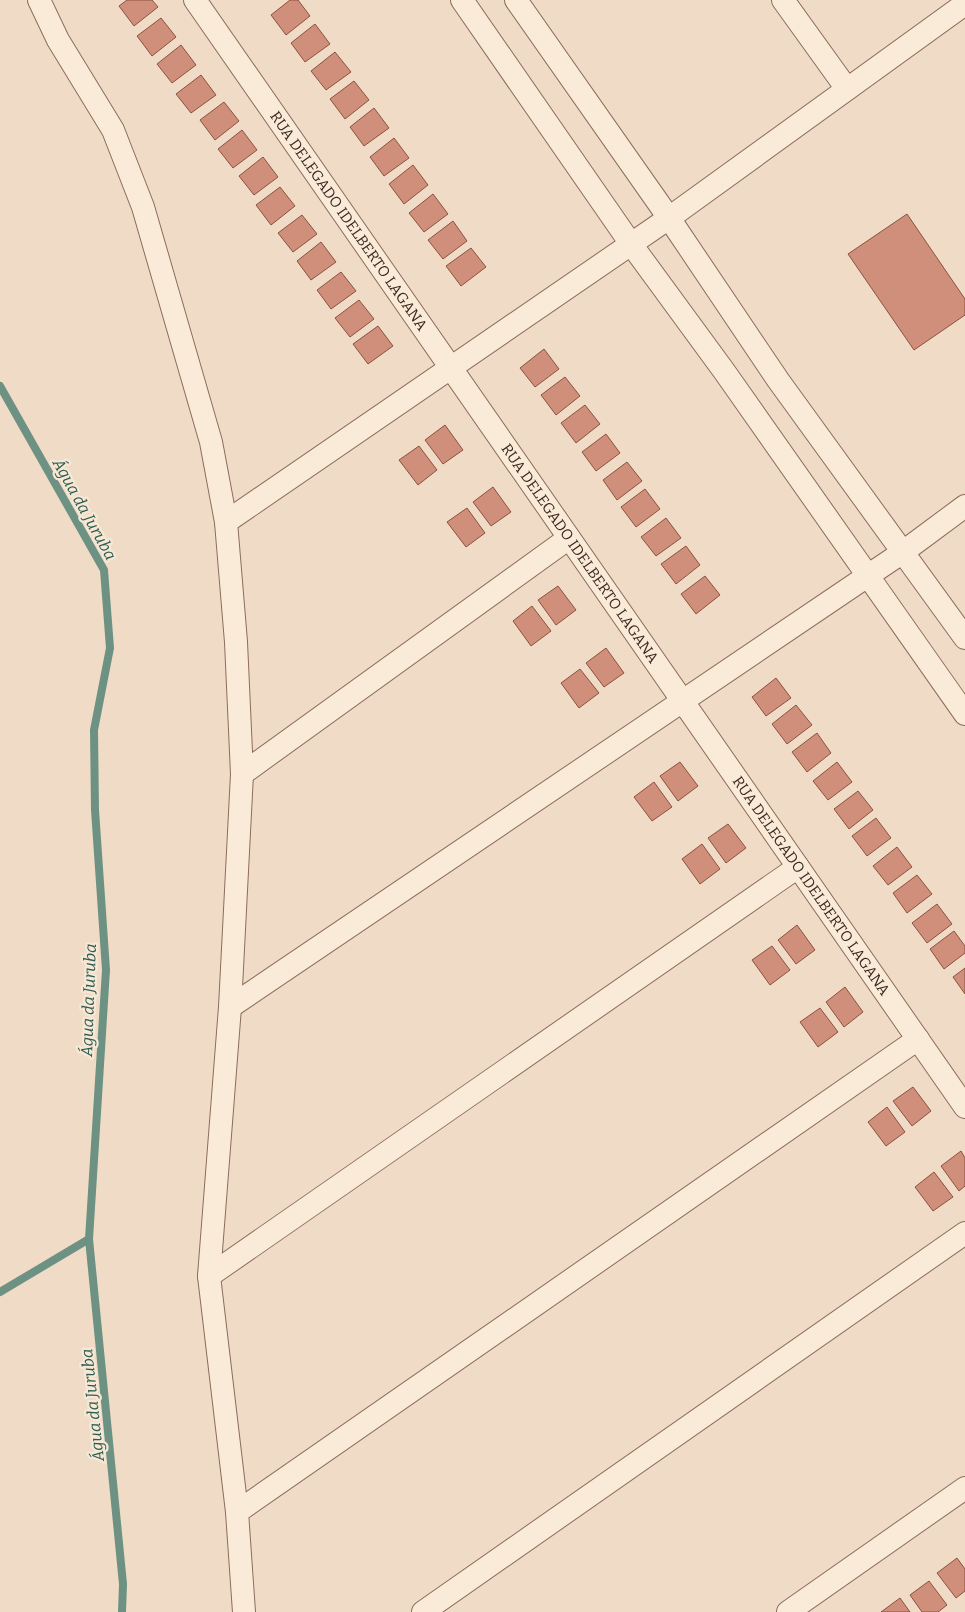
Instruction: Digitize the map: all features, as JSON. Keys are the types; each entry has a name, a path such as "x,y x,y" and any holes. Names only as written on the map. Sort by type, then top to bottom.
{"street":[{"path":"39,0 58,40 113,130 144,207 211,442 226,522 236,642 242,774 230,1008 209,1276 237,1512 244,1612"},
{"name":"RUA DELEGADO IDELBERTO LAGANA","path":"195,0 965,1107"},
{"path":"462,0 631,244 869,575 965,714"},
{"path":"516,0 670,218 778,380 965,638"},
{"path":"784,0 846,89"},
{"path":"226,522 670,218 965,4"},
{"path":"230,1008 903,552 965,506"},
{"path":"242,774 569,538"},
{"path":"209,1276 798,867"},
{"path":"237,1512 918,1039"},
{"path":"423,1612 965,1233"},
{"path":"788,1612 965,1488"}],"building":[{"path":"127,0 152,0 158,7 134,26 119,6"},
{"path":"290,0 298,0 310,16 286,35 271,15"},
{"path":"161,18 176,37 152,56 137,36"},
{"path":"315,24 330,44 305,62 291,43"},
{"path":"181,45 196,65 172,83 157,64"},
{"path":"335,52 351,72 326,90 311,71"},
{"path":"201,75 216,95 191,113 176,94"},
{"path":"354,81 369,100 345,119 330,99"},
{"path":"224,102 239,121 215,140 200,120"},
{"path":"374,108 389,128 364,146 350,127"},
{"path":"242,130 257,150 233,168 218,149"},
{"path":"394,138 409,158 384,176 370,157"},
{"path":"263,157 278,177 254,195 239,176"},
{"path":"413,165 428,185 404,204 389,184"},
{"path":"280,187 295,206 271,225 256,205"},
{"path":"433,194 448,214 424,232 409,213"},
{"path":"907,214 965,299 965,315 914,350 848,254"},
{"path":"302,215 317,234 293,252 278,233"},
{"path":"453,221 467,241 443,259 428,240"},
{"path":"321,242 336,262 311,280 297,261"},
{"path":"471,248 486,267 461,286 446,266"},
{"path":"341,272 356,291 331,309 317,290"},
{"path":"359,300 374,319 350,337 335,318"},
{"path":"378,326 393,346 368,364 353,344"},
{"path":"544,349 559,369 535,387 520,368"},
{"path":"565,377 580,396 556,415 541,395"},
{"path":"585,405 600,424 576,443 561,423"},
{"path":"445,425 463,450 443,464 425,440"},
{"path":"606,434 620,453 596,471 582,452"},
{"path":"419,446 437,470 418,485 399,460"},
{"path":"627,462 642,481 617,500 603,480"},
{"path":"493,487 511,512 491,526 473,502"},
{"path":"645,489 660,509 636,527 621,507"},
{"path":"467,508 485,533 466,547 447,522"},
{"path":"666,518 681,538 656,556 641,537"},
{"path":"686,546 700,565 676,584 661,564"},
{"path":"705,576 720,595 696,614 681,594"},
{"path":"558,586 576,610 556,625 538,600"},
{"path":"532,606 551,631 531,646 513,621"},
{"path":"606,648 624,673 604,687 586,663"},
{"path":"580,669 599,693 579,708 561,683"},
{"path":"776,678 791,698 766,716 752,697"},
{"path":"796,705 812,725 787,744 772,724"},
{"path":"817,733 831,753 807,772 792,752"},
{"path":"680,762 698,786 678,801 660,776"},
{"path":"837,762 852,782 828,800 813,781"},
{"path":"654,782 672,807 652,821 634,797"},
{"path":"858,791 873,810 849,829 834,809"},
{"path":"876,818 891,838 867,856 852,836"},
{"path":"728,824 746,848 726,863 708,838"},
{"path":"702,844 720,869 700,884 682,859"},
{"path":"897,847 912,867 888,885 873,866"},
{"path":"917,875 932,894 907,913 893,893"},
{"path":"937,904 952,924 927,943 912,923"},
{"path":"797,925 815,950 796,964 778,940"},
{"path":"954,931 965,946 965,953 944,969 930,949"},
{"path":"772,946 790,970 770,985 752,960"},
{"path":"965,968 965,994 953,977"},
{"path":"845,987 863,1012 844,1027 826,1002"},
{"path":"820,1008 838,1032 818,1047 800,1022"},
{"path":"913,1087 931,1111 912,1126 893,1101"},
{"path":"887,1107 905,1132 886,1146 868,1122"},
{"path":"961,1151 965,1158 965,1186 959,1191 941,1166"},
{"path":"934,1172 953,1197 933,1211 915,1187"},
{"path":"957,1558 965,1569 965,1591 956,1598 937,1573"},
{"path":"929,1581 947,1605 938,1612 922,1612 910,1595"},
{"path":"900,1598 910,1612 881,1612"}],"waterway":[{"name":"Água da Juruba","path":"0,386 104,570 110,648 94,730 95,810 106,970 89,1239 123,1584 122,1612"},
{"path":"0,1292 89,1239"}]}
